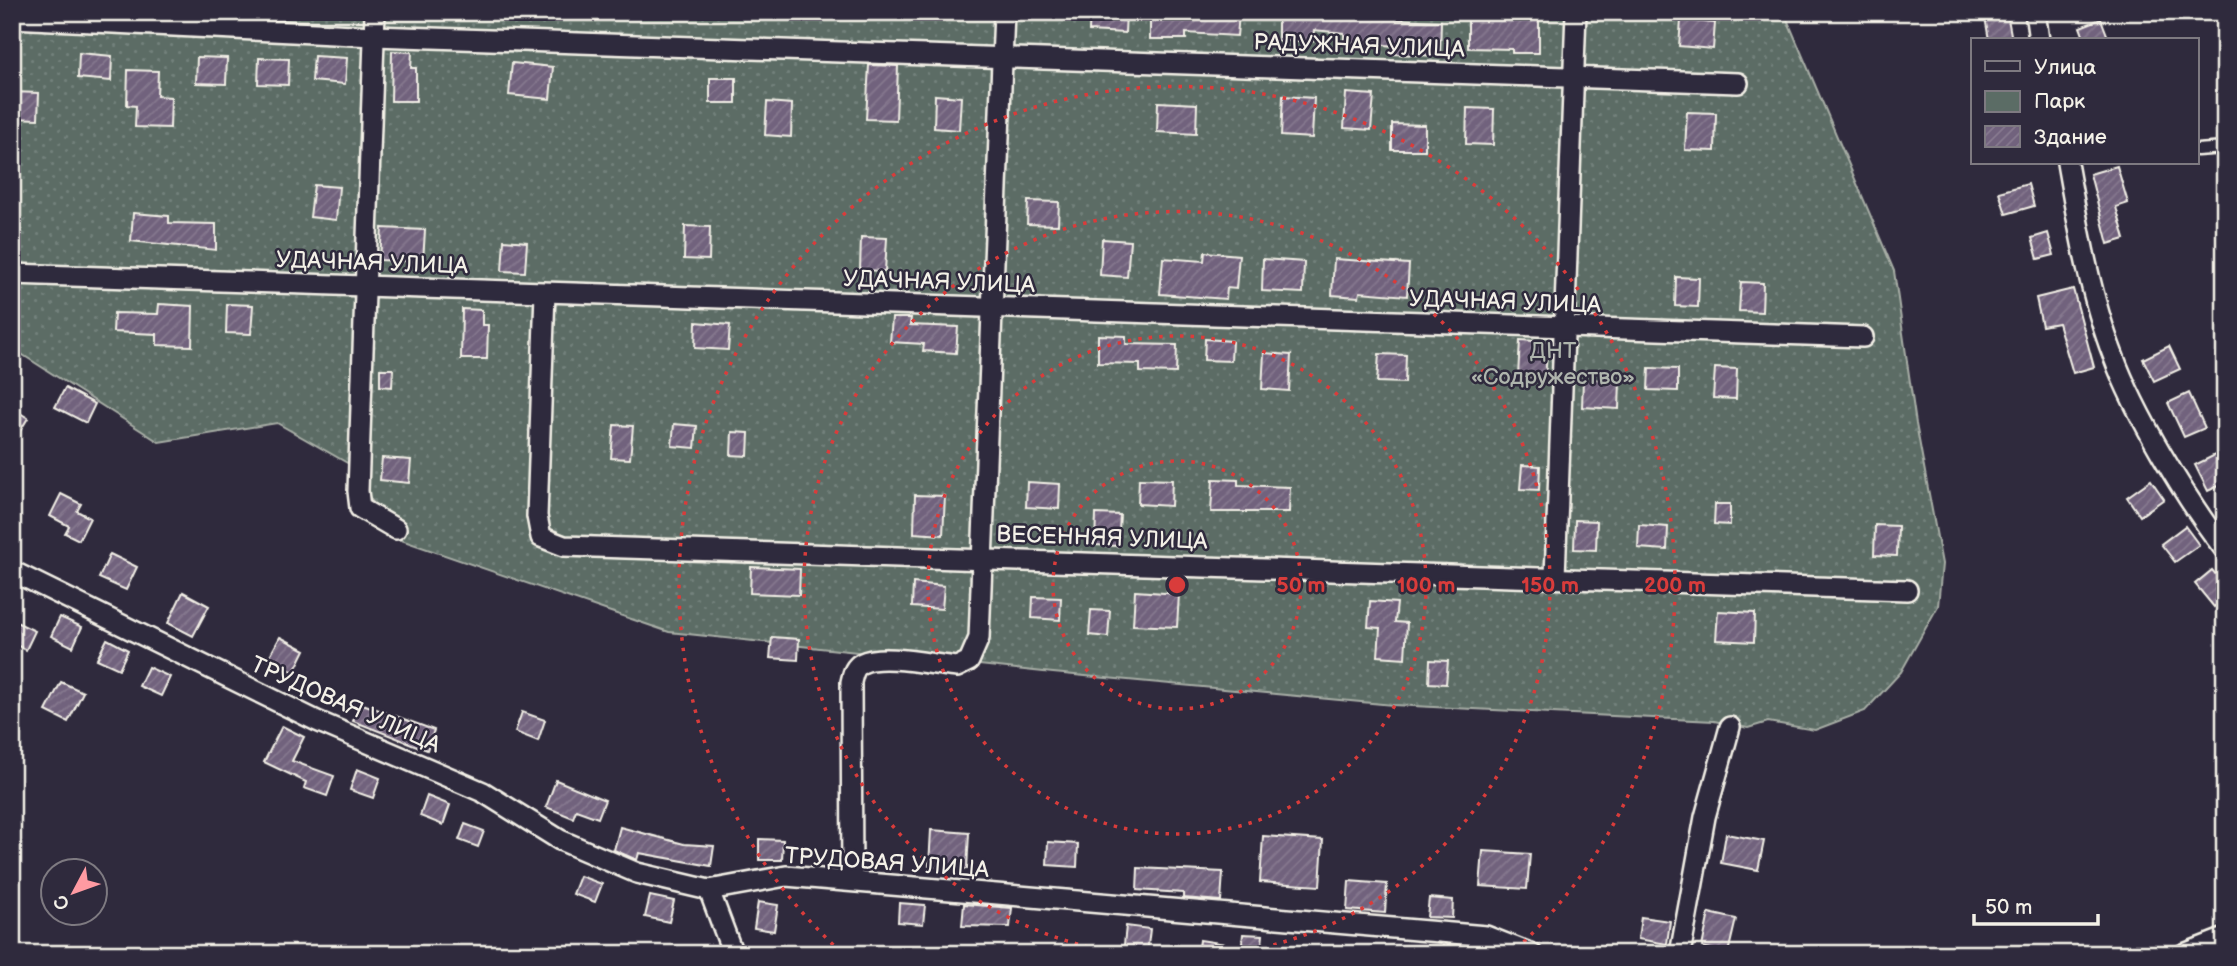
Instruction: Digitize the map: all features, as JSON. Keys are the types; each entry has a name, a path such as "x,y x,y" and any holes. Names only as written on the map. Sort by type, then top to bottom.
{"street":[{"path":"375,12 360,508 396,529"},
{"path":"852,880 851,682 854,670 862,663 877,659 957,667 969,661 979,638 1004,12"},
{"path":"1555,577 1562,327 1576,12"},
{"path":"2035,12 2039,38"},
{"name":"РАДУЖНАЯ УЛИЦА","path":"12,18 374,36 1738,83"},
{"path":"2067,164 2078,226 2112,355 2172,469 2225,550"},
{"name":"УДАЧНАЯ УЛИЦА","path":"12,274 1863,337"},
{"name":"ВЕСЕННЯЯ УЛИЦА","path":"545,293 537,516 541,537 564,546 982,557 1907,590"},
{"name":"ТРУДОВАЯ УЛИЦА","path":"12,571 317,721 483,792 560,840 637,873 709,890 786,876 1486,936 1532,954"},
{"path":"1680,954 1705,817 1730,727"},
{"path":"709,890 733,954"},
{"path":"2184,954 2225,938"}],"lane":[{"path":"2198,149 2225,148"}],"green space":[{"name":"ДНТ «Содружество»","path":"12,12 1784,12 1894,271 1916,424 1942,564 1938,606 1901,672 1865,711 1815,730 1768,722 1748,728 1714,721 1393,705 1053,673 669,632 395,538 349,464 277,423 159,442 12,348"}],"building":[{"path":"1090,12 1126,12 1125,33 1089,31"},
{"path":"1150,12 1239,14 1237,36 1186,33 1186,39 1150,39"},
{"path":"1278,12 1372,12 1372,18 1441,21 1440,56 1393,54 1394,46 1344,41 1344,33 1314,30 1313,41 1278,41"},
{"path":"1468,12 1539,17 1539,53 1468,48"},
{"path":"2007,13 2012,38 1989,38 1985,17"},
{"path":"2101,19 2108,38 2084,38 2080,27"},
{"path":"1681,20 1715,23 1713,49 1679,46"},
{"path":"392,51 412,52 411,68 416,68 416,101 391,101"},
{"path":"79,53 112,56 111,81 78,78"},
{"path":"314,56 347,58 345,84 312,81"},
{"path":"197,57 227,58 226,84 196,83"},
{"path":"259,58 289,59 288,85 258,84"},
{"path":"512,63 553,67 550,99 509,95"},
{"path":"869,65 898,66 896,120 866,119"},
{"path":"128,70 158,71 157,96 171,97 170,128 135,127 136,106 127,105"},
{"path":"710,78 736,78 736,103 710,103"},
{"path":"12,92 39,93 38,119 12,118"},
{"path":"1346,93 1374,95 1371,130 1344,128"},
{"path":"935,95 961,97 959,130 934,128"},
{"path":"1283,96 1314,98 1312,138 1281,136"},
{"path":"767,102 792,104 791,137 765,135"},
{"path":"1158,102 1197,104 1196,134 1157,132"},
{"path":"1467,108 1494,109 1493,145 1466,144"},
{"path":"1687,112 1716,113 1715,151 1685,150"},
{"path":"1392,124 1425,125 1425,150 1392,150"},
{"path":"2117,166 2128,203 2116,207 2125,239 2108,244 2090,174"},
{"path":"2028,184 2034,206 2006,214 1999,192"},
{"path":"314,185 339,187 336,220 310,217"},
{"path":"1028,201 1059,202 1058,225 1027,224"},
{"path":"133,213 169,216 169,223 216,224 216,250 131,241"},
{"path":"685,226 710,227 709,260 684,259"},
{"path":"382,228 425,230 423,262 380,260"},
{"path":"2048,233 2054,255 2038,259 2032,238"},
{"path":"861,237 887,238 885,271 860,270"},
{"path":"1102,239 1130,241 1127,277 1100,275"},
{"path":"504,240 527,242 525,272 502,271"},
{"path":"1205,252 1239,255 1236,289 1227,288 1226,299 1160,294 1163,258 1204,261"},
{"path":"1263,259 1304,262 1303,293 1262,291"},
{"path":"1334,259 1409,264 1407,296 1360,292 1359,297 1332,295"},
{"path":"1676,277 1699,278 1698,307 1675,306"},
{"path":"1741,282 1763,283 1762,312 1739,311"},
{"path":"2073,289 2094,367 2073,373 2058,323 2042,326 2036,298"},
{"path":"159,304 193,306 192,346 157,345 157,334 113,332 114,313 158,314"},
{"path":"227,304 253,305 251,334 226,333"},
{"path":"462,309 482,310 482,325 488,325 487,359 461,359"},
{"path":"892,318 911,318 910,325 958,327 956,353 923,351 924,344 890,342"},
{"path":"696,322 730,325 728,350 695,348"},
{"path":"1098,335 1126,336 1126,344 1177,345 1176,373 1140,372 1140,364 1098,363"},
{"path":"1205,339 1232,341 1231,361 1204,360"},
{"path":"1520,340 1548,342 1545,378 1518,376"},
{"path":"2169,346 2180,369 2154,381 2143,359"},
{"path":"1264,353 1291,355 1289,391 1262,389"},
{"path":"1379,354 1406,355 1405,383 1377,382"},
{"path":"1649,368 1678,369 1678,391 1648,390"},
{"path":"1715,368 1737,369 1736,399 1713,398"},
{"path":"380,369 393,369 392,387 380,386"},
{"path":"1583,379 1620,380 1619,409 1582,407"},
{"path":"65,388 95,404 86,423 55,407"},
{"path":"2189,393 2205,428 2184,437 2168,403"},
{"path":"12,408 28,418 12,444"},
{"path":"674,424 697,426 695,448 672,446"},
{"path":"614,425 633,426 630,459 611,458"},
{"path":"732,432 749,433 748,456 731,455"},
{"path":"2219,453 2225,464 2225,483 2208,491 2195,465"},
{"path":"382,458 411,460 409,483 380,480"},
{"path":"1522,465 1540,466 1539,490 1520,489"},
{"path":"1139,479 1172,480 1171,506 1138,504"},
{"path":"1213,479 1238,480 1238,485 1290,487 1289,512 1211,512"},
{"path":"2151,480 2164,499 2140,516 2127,497"},
{"path":"1027,482 1060,484 1059,509 1026,507"},
{"path":"61,494 81,504 77,511 90,518 79,540 65,533 69,526 50,516"},
{"path":"915,495 945,496 943,535 914,533"},
{"path":"1715,504 1730,504 1730,525 1714,524"},
{"path":"1096,514 1120,515 1118,546 1095,545"},
{"path":"1575,520 1597,521 1596,550 1574,549"},
{"path":"1639,525 1668,527 1667,550 1638,548"},
{"path":"1875,525 1898,526 1897,556 1874,555"},
{"path":"2185,526 2199,545 2175,562 2161,544"},
{"path":"110,554 137,567 126,590 99,578"},
{"path":"751,567 800,569 799,595 750,593"},
{"path":"2212,570 2225,585 2225,598 2214,607 2195,584"},
{"path":"913,583 944,586 942,609 912,607"},
{"path":"1135,591 1179,594 1177,627 1133,625"},
{"path":"183,592 209,606 193,636 168,623"},
{"path":"1033,597 1061,598 1060,620 1032,618"},
{"path":"1370,601 1397,603 1395,622 1407,623 1405,658 1378,656 1380,628 1368,627"},
{"path":"1091,610 1110,611 1108,637 1089,635"},
{"path":"1718,611 1755,613 1754,642 1716,640"},
{"path":"60,617 82,627 73,647 51,636"},
{"path":"12,620 35,631 26,650 12,643"},
{"path":"280,637 305,650 294,672 268,659"},
{"path":"772,637 799,639 798,660 770,658"},
{"path":"107,639 128,650 119,669 97,659"},
{"path":"1430,660 1448,661 1446,684 1429,683"},
{"path":"148,667 170,677 161,696 139,686"},
{"path":"61,682 83,692 68,722 46,711"},
{"path":"360,703 434,730 427,750 353,721"},
{"path":"522,712 545,720 538,741 515,732"},
{"path":"282,726 304,737 292,761 334,776 327,796 304,788 306,782 264,762"},
{"path":"357,769 380,778 373,798 350,790"},
{"path":"556,780 605,800 598,818 576,810 573,818 546,807"},
{"path":"427,796 450,805 443,825 420,816"},
{"path":"465,824 484,831 478,847 459,840"},
{"path":"620,827 684,844 714,846 711,866 639,853 637,860 614,850"},
{"path":"931,830 969,833 967,869 929,866"},
{"path":"1726,834 1764,841 1758,870 1721,863"},
{"path":"1263,836 1323,840 1320,886 1260,882"},
{"path":"759,839 783,840 782,860 759,860"},
{"path":"1048,842 1078,844 1077,867 1047,865"},
{"path":"1483,851 1530,854 1527,889 1480,886"},
{"path":"1138,868 1223,872 1221,901 1183,898 1183,893 1137,890"},
{"path":"580,876 602,884 595,902 573,894"},
{"path":"1349,881 1387,884 1385,913 1347,910"},
{"path":"650,896 674,901 669,922 645,917"},
{"path":"1429,898 1453,900 1452,918 1427,917"},
{"path":"758,902 778,905 774,931 754,928"},
{"path":"899,903 925,905 923,924 898,922"},
{"path":"964,904 1012,908 1010,927 962,926"},
{"path":"1709,913 1736,919 1728,953 1702,947"},
{"path":"1641,917 1670,921 1667,944 1638,939"},
{"path":"1126,926 1150,929 1147,954 1123,954"},
{"path":"1243,934 1263,935 1261,954 1241,954"},
{"path":"1200,940 1239,946 1239,954 1198,954"}]}
